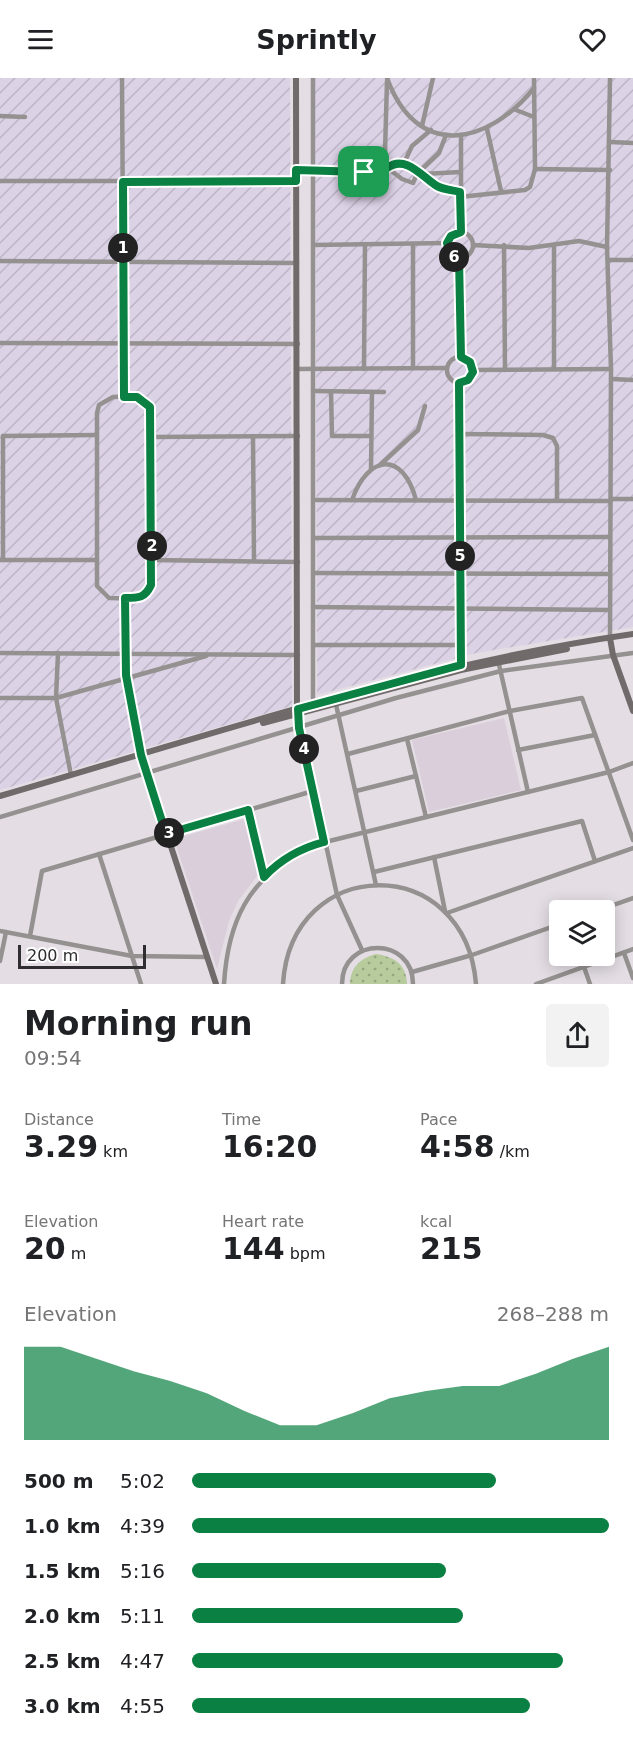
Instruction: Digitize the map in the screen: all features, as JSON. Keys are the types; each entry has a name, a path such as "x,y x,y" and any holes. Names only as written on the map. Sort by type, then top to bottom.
{"street":[{"path":"122,78 124,397"},
{"path":"297,78 299,728 337,895 362,950"},
{"path":"312,78 313,705"},
{"path":"297,170 364,172 375,169 381,163 385,152 387,78"},
{"path":"387,78 396,101 422,126 446,135 461,137 487,129 516,110 534,88"},
{"path":"422,126 433,78"},
{"path":"387,168 403,165 421,173 441,188 460,194 528,189 535,169 534,78"},
{"path":"610,78 607,247 611,369 610,640 633,711"},
{"path":"516,110 534,117"},
{"path":"0,116 25,117"},
{"path":"487,129 501,191"},
{"path":"403,165 412,146 430,130"},
{"path":"381,163 411,183 439,153 446,135"},
{"path":"461,137 461,232"},
{"path":"610,142 633,143"},
{"path":"535,169 610,170"},
{"path":"421,173 460,172"},
{"path":"0,181 297,181"},
{"path":"461,232 470,237 473,245 468,255 459,258 450,253 447,243 451,236 461,232"},
{"path":"473,245 529,248 579,241 607,247"},
{"path":"313,245 447,243"},
{"path":"364,369 365,244"},
{"path":"413,244 414,368"},
{"path":"504,245 505,370"},
{"path":"554,245 554,369"},
{"path":"459,258 461,357"},
{"path":"0,261 123,260 297,263"},
{"path":"608,260 633,260"},
{"path":"0,343 297,344"},
{"path":"461,357 470,362 473,370 468,380 459,383 450,378 447,368 452,360 461,357"},
{"path":"297,369 447,368"},
{"path":"473,370 611,369"},
{"path":"611,379 633,380"},
{"path":"459,383 461,665"},
{"path":"313,391 384,392"},
{"path":"331,392 332,435 371,436"},
{"path":"371,469 372,392"},
{"path":"112,397 124,397 137,397 150,407 151,585 147,594 140,598 109,598 102,594 97,586 99,405 112,397"},
{"path":"352,500 358,482 418,430 425,406"},
{"path":"460,434 543,435 553,438 557,446 557,501"},
{"path":"97,435 2,436 1,560 97,560"},
{"path":"151,436 297,436"},
{"path":"253,436 254,561"},
{"path":"380,465 392,466 403,472 412,485 416,500"},
{"path":"313,500 633,499"},
{"path":"313,538 610,537"},
{"path":"152,560 297,562"},
{"path":"313,573 610,574"},
{"path":"125,598 127,679 141,757 216,984"},
{"path":"313,607 610,610"},
{"path":"0,798 461,665 633,636"},
{"path":"313,645 461,645"},
{"path":"0,817 339,716 501,671 633,652"},
{"path":"0,653 297,655"},
{"path":"58,653 56,698 71,776"},
{"path":"0,698 56,698 211,654"},
{"path":"298,712 313,705 498,659"},
{"path":"498,659 528,792"},
{"path":"348,754 510,711 582,698 633,840"},
{"path":"335,701 376,885"},
{"path":"518,750 595,735"},
{"path":"407,739 426,817"},
{"path":"0,798 141,757"},
{"path":"224,984 227,945 233,927 264,877 282,861 305,847 609,772 633,763"},
{"path":"356,791 416,776"},
{"path":"30,936 42,871 313,791"},
{"path":"248,810 264,877"},
{"path":"374,872 582,821 596,861"},
{"path":"446,912 633,848"},
{"path":"99,854 141,984"},
{"path":"434,857 446,912"},
{"path":"283,984 284,967 297,932 308,917 337,895 357,888 376,885 415,892 446,912 460,928 472,955 476,984"},
{"path":"615,904 633,898"},
{"path":"412,972 472,955 549,928"},
{"path":"0,961 3,931 132,956 206,957"},
{"path":"342,984 346,966 362,950 381,946 394,950 404,958 412,972 413,984"},
{"path":"538,984 633,950"},
{"path":"624,953 633,978"},
{"path":"584,967 590,984"}],"shaded area":[{"path":"0,78 290,78 292,706 0,790"},
{"path":"315,78 633,78 633,627 476,653 317,695"},
{"path":"504,718 521,790 429,812 412,740"},
{"path":"245,819 258,875 238,901 229,921 217,969 174,839"}],"green space":[{"path":"376,954 389,957 398,963 404,971 407,984 350,984 357,964"}],"route":[{"path":"381,163 387,168 396,164 410,166 441,188 460,192 461,232 451,236 447,243 450,253 459,258 461,357 470,362 473,372 468,380 459,383 461,665 298,709 299,728 324,842 305,847 282,861 264,877 248,810 166,834 141,755 126,675 125,598 140,598 147,594 151,585 150,407 146,401 137,397 124,397 123,182 296,181 296,170 364,172 375,169 381,163"}]}
